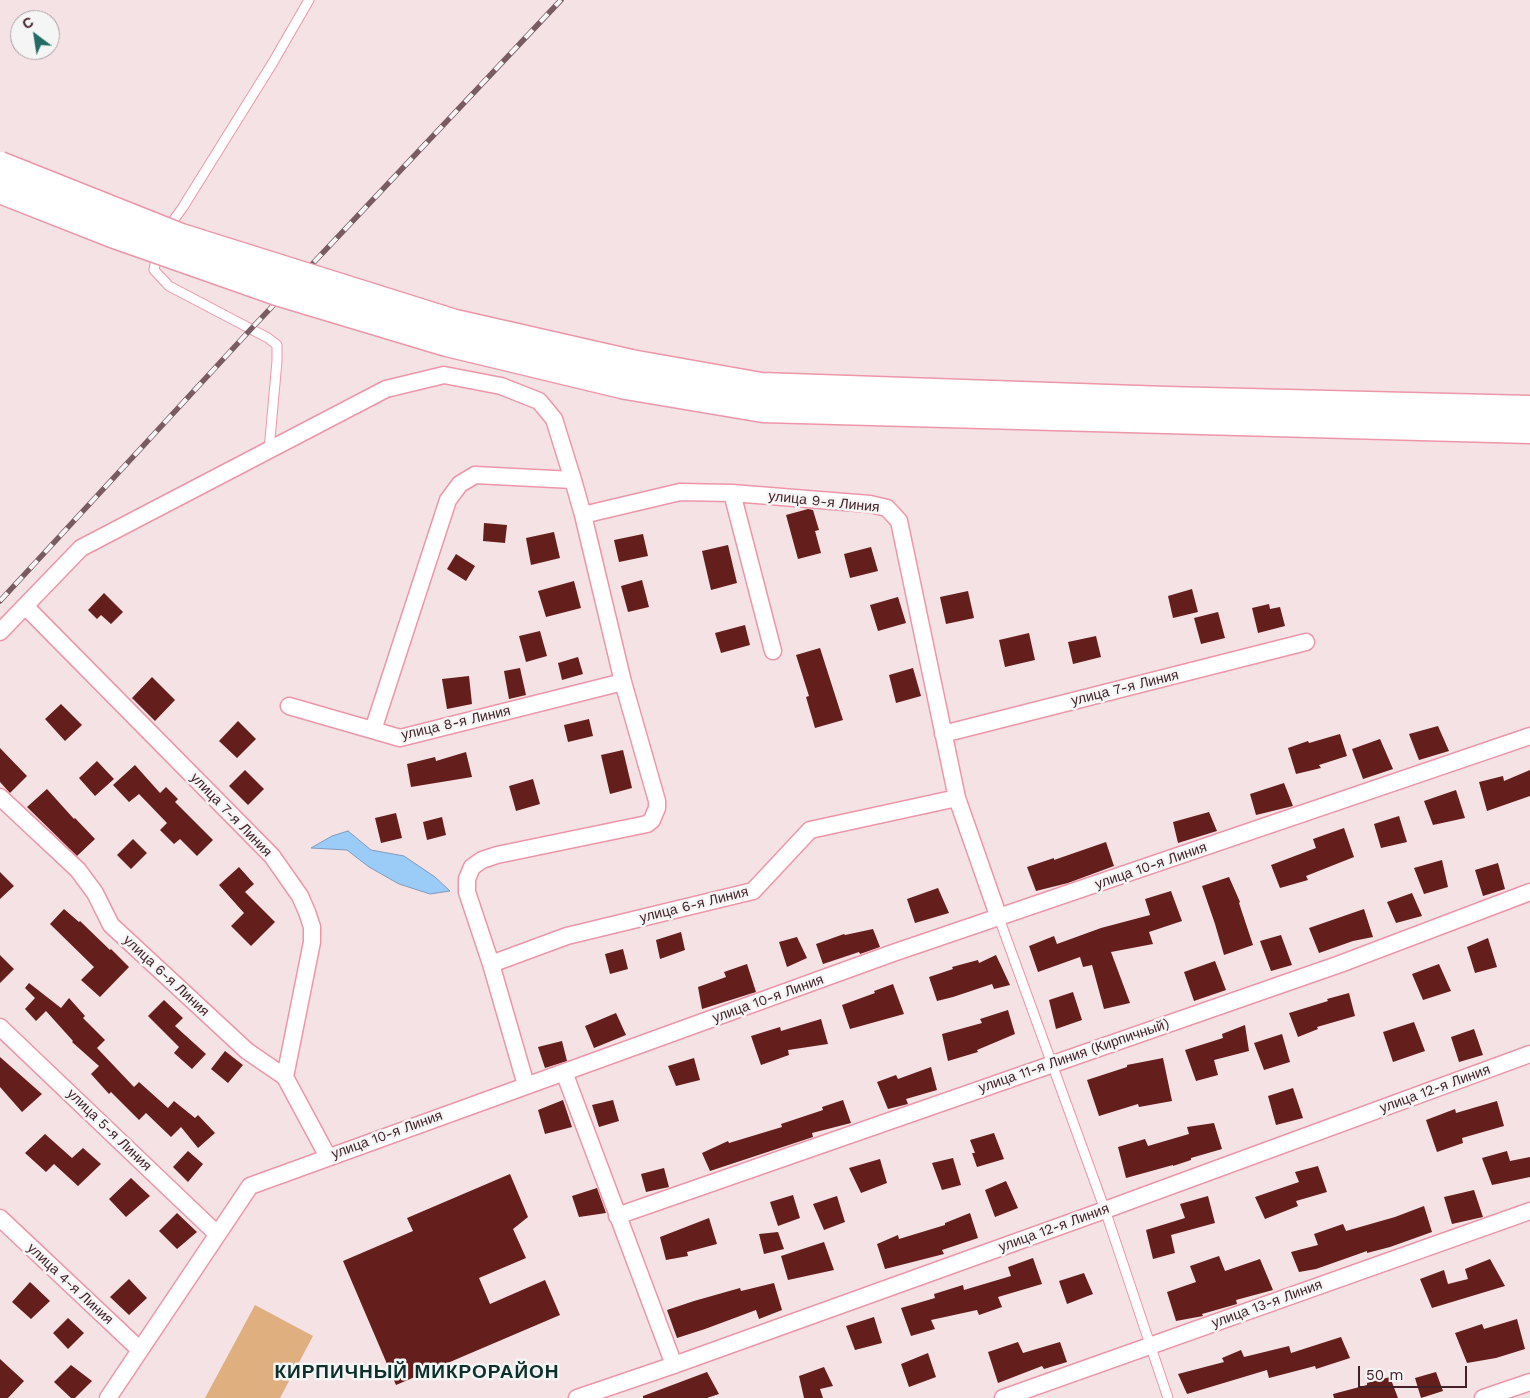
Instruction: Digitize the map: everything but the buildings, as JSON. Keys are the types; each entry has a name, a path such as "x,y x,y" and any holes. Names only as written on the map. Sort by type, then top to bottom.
{"main road":[{"path":"0,165 181,236 455,323 629,374 763,409 1530,430"},
{"path":"0,190 112,234 277,292 447,343 629,374 761,386 1166,400 1530,409"}],"street":[{"path":"0,632 82,548 386,389 444,376 501,386 539,401 554,419 573,480 623,682 657,801 656,814 647,824 497,855 482,860 472,867 467,880 467,892 491,964 526,1085"},
{"path":"373,730 448,500 460,484 475,475 573,480"},
{"name":"улица 9-я Линия","path":"583,516 680,492 732,493 870,504 887,508 899,521 957,798"},
{"path":"732,493 773,651"},
{"name":"улица 7-я Линия","path":"25,606 272,856 300,896 312,928 312,942 285,1077"},
{"name":"улица 7-я Линия","path":"944,734 1306,642"},
{"name":"улица 8-я Линия","path":"289,706 400,738 623,682"},
{"name":"улица 10-я Линия","path":"108,1398 250,1186 893,953 1530,736"},
{"name":"улица 6-я Линия","path":"0,797 78,870 95,893 111,925 247,1051 285,1077 328,1157"},
{"path":"957,798 1000,918"},
{"name":"улица 6-я Линия","path":"491,964 567,936 753,891 810,830 957,798"},
{"name":"улица 11-я Линия (Кирпичный)","path":"617,1216 1340,964 1530,892"},
{"name":"улица 5-я Линия","path":"0,1027 217,1234"},
{"name":"улица 12-я Линия","path":"577,1398 1105,1210 1530,1054"},
{"path":"564,1072 674,1365"},
{"name":"улица 13-я Линия","path":"1003,1398 1530,1211"},
{"name":"улица 4-я Линия","path":"0,1218 140,1350"},
{"path":"1483,1398 1530,1382"}],"lane":[{"path":"269,450 277,345 268,338 169,286 154,270 160,241 272,64 309,0"},
{"path":"1000,918 1105,1210 1168,1398"}],"shaded area":[{"path":"255,1305 313,1336 280,1398 205,1398"}],"water":[{"path":"348,831 371,850 404,856 435,877 450,891 430,894 399,884 369,867 347,850 311,848 332,836"}],"railway":[{"path":"0,601 251,329 561,0"}],"district":[{"name":"КИРПИЧНЫЙ МИКРОРАЙОН","path":"417,1372"}]}
